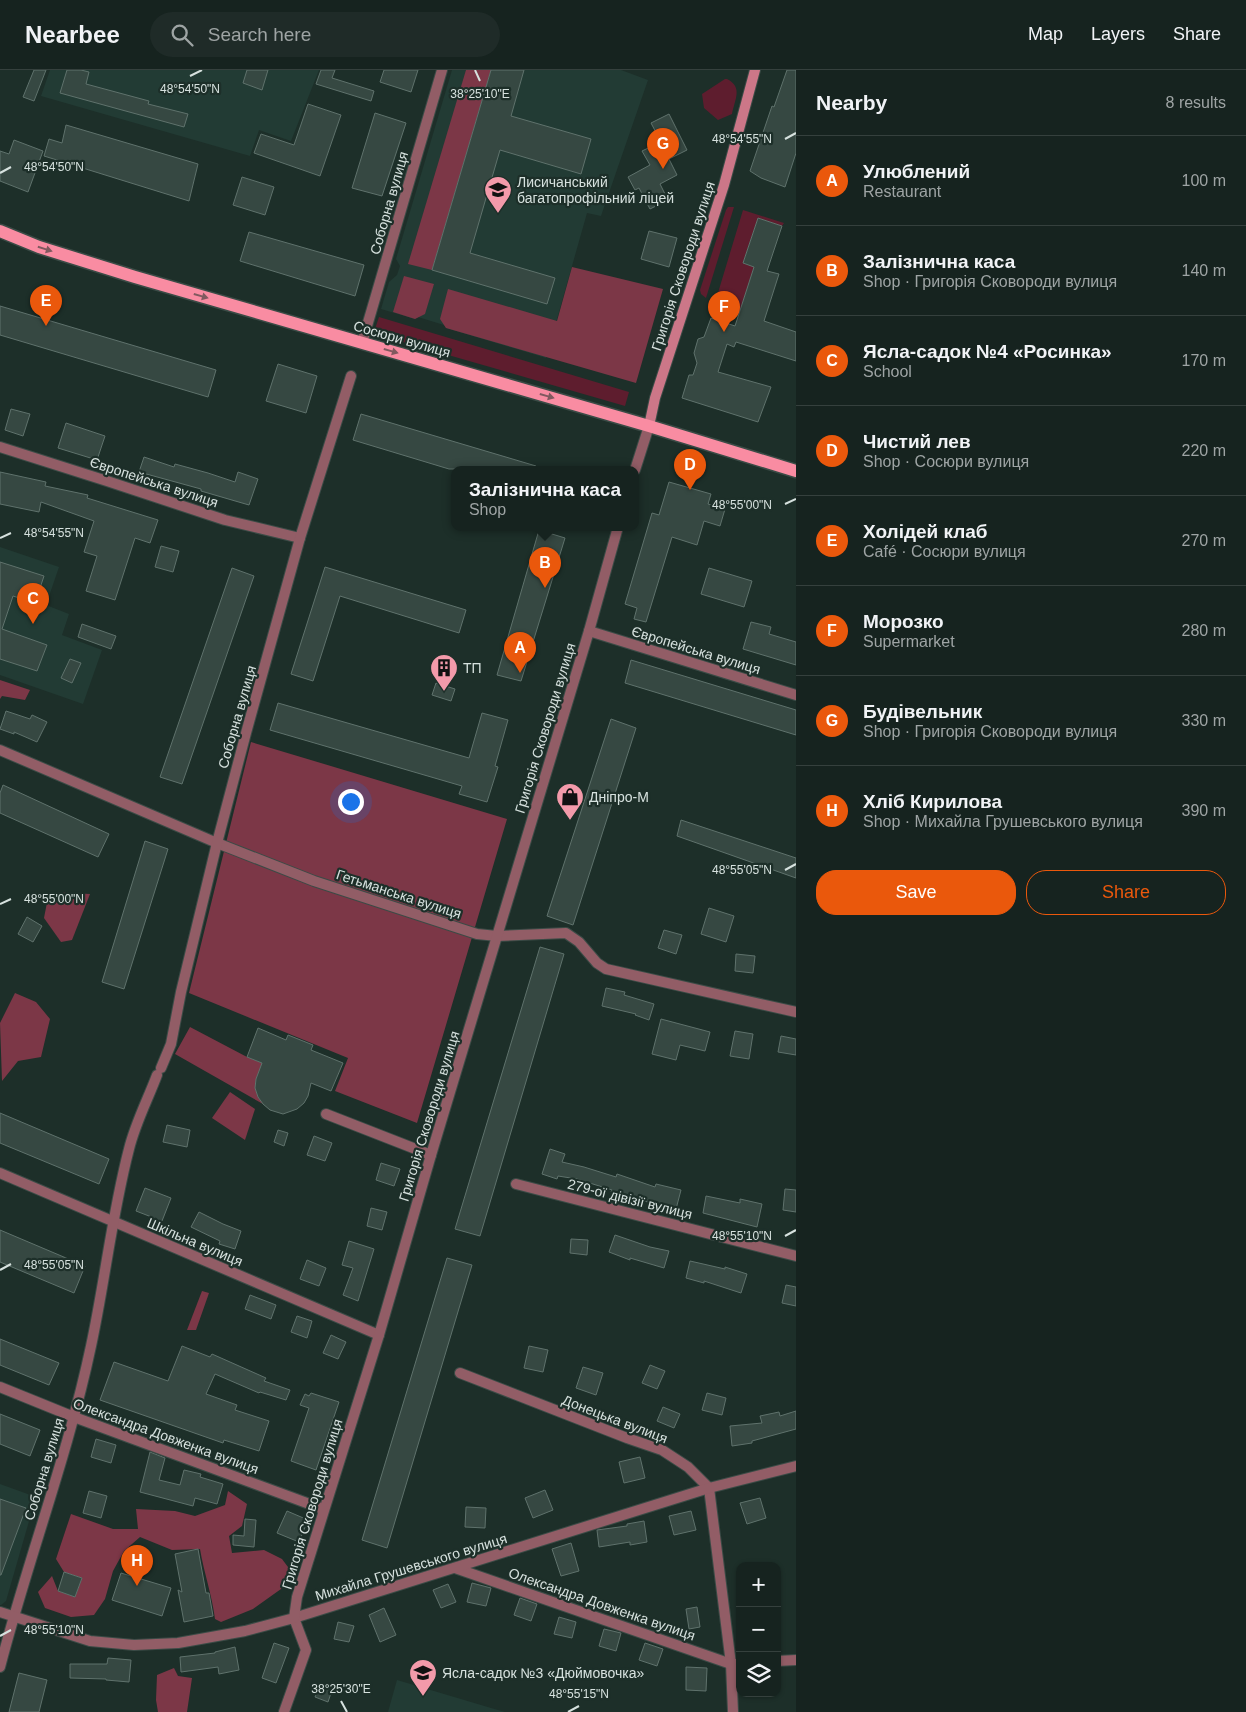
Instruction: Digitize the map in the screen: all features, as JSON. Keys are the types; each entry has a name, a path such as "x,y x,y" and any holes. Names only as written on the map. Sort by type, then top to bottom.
{"main road":[{"name":"Григорія Сковороди вулиця","path":"649,426 655,398 724,185 755,70"},
{"name":"Сосюри вулиця","path":"0,231 39,248 649,426 796,471"}],"street":[{"name":"Соборна вулиця","path":"362,343 442,70"},
{"name":"Соборна вулиця","path":"0,1667 13,1616 74,1417 91,1346 113,1222 129,1147 171,1044 181,992 217,843 300,538 350,376"},
{"name":"Григорія Сковороди вулиця","path":"636,466 649,426"},
{"name":"Європейська вулиця","path":"0,447 225,520 300,538"},
{"name":"Григорія Сковороди вулиця","path":"284,1712 306,1650 294,1618 297,1597 379,1334 589,631 617,531"},
{"name":"Європейська вулиця","path":"589,631 796,695"},
{"name":"Гетьманська вулиця","path":"0,750 217,843 314,881 477,934 497,936 566,933 579,942 597,963 606,969 796,1012"},
{"path":"326,1114 431,1155"},
{"name":"Шкільна вулиця","path":"0,1173 379,1334"},
{"name":"279-ої дівізії вулиця","path":"516,1184 796,1256"},
{"name":"Донецька вулиця","path":"460,1374 662,1450 688,1467 709,1488"},
{"name":"Олександра Довженка вулиця","path":"0,1387 74,1417 323,1509"},
{"name":"Михайла Грушевського вулиця","path":"0,1612 90,1642 134,1645 178,1643 244,1631 294,1618 709,1488 796,1466"},
{"path":"709,1488 736,1664 732,1712"},
{"name":"Олександра Довженка вулиця","path":"455,1568 736,1664"},
{"path":"781,1661 796,1660"}],"shaded area":[{"path":"50,70 319,70 291,141 259,130 250,156 41,96"},
{"name":"Лисичанський багатопрофільний ліцей","path":"452,70 621,70 648,80 601,216 587,213 546,358 446,328 444,325 418,317 415,319 381,309 389,282 397,275 400,266 396,259"},
{"path":"466,70 491,70 432,270 408,264"},
{"path":"725,79 732,82 737,94 732,114 718,120 704,108 702,94"},
{"path":"728,207 734,207 706,298 701,294 700,290"},
{"path":"743,210 784,223 782,226 758,218 743,263 754,267 739,314 714,306"},
{"path":"572,267 663,289 636,383 446,328 440,319 448,289 557,321"},
{"path":"404,276 434,284 425,314 415,319 393,312"},
{"path":"379,317 629,392 625,406 382,336 375,329"},
{"path":"0,547 59,567 46,605 69,614 62,635 102,650 83,704 0,675"},
{"path":"0,680 30,690 25,700 2,696 0,699"},
{"path":"251,742 507,819 417,1123 335,1091 348,1058 189,993"},
{"path":"49,892 90,894 72,940 61,942 44,918"},
{"path":"15,993 36,1002 50,1019 41,1057 18,1061 2,1081 0,1023"},
{"path":"190,1027 247,1057 265,1064 256,1079 257,1094 263,1104 175,1054"},
{"path":"230,1092 255,1109 245,1140 212,1118"},
{"path":"202,1291 209,1293 196,1330 187,1330"},
{"path":"0,1484 36,1497 6,1601 1,1605 0,1605"},
{"path":"228,1491 247,1504 242,1526 229,1536 232,1553 264,1550 282,1559 291,1571 281,1589 253,1609 221,1622 215,1619 200,1549 172,1550 140,1537 124,1551 113,1571 105,1599 94,1615 71,1617 45,1608 38,1592 52,1576 58,1591 75,1597 82,1578 64,1572 56,1559 71,1514 113,1529 138,1529 136,1509 175,1511 195,1516 225,1505"},
{"path":"174,1668 178,1676 192,1678 187,1712 158,1712 156,1700 157,1675"},
{"name":"Ясла-садок №3 «Дюймовочка»","path":"397,1680 491,1708 505,1712 388,1712"}],"building":[{"path":"34,70 46,70 34,101 23,97"},
{"path":"67,70 89,72 86,84 149,101 148,104 188,114 184,127 60,93"},
{"path":"247,70 268,70 262,90 243,83"},
{"path":"321,70 335,70 332,78 374,91 371,101 316,84"},
{"path":"384,70 418,70 411,92 380,82"},
{"path":"491,70 524,70 511,116 591,139 581,174 500,150 470,253 555,278 547,304 432,270"},
{"path":"787,70 796,70 796,153 785,187 761,178 750,171 772,106 774,107"},
{"path":"308,104 341,115 320,176 254,153 261,134 294,145"},
{"path":"375,113 406,123 382,196 352,188"},
{"path":"669,114 687,150 669,159 677,175 660,184 668,200 650,209 639,188 635,190 628,177 650,165 642,151 661,142 651,123"},
{"path":"66,125 198,164 189,201 44,156 49,139 62,143"},
{"path":"14,140 43,151 28,192 0,181 0,151 9,154"},
{"path":"242,177 274,187 265,215 233,205"},
{"path":"758,218 782,226 767,271 779,274 764,321 796,332 796,361 736,342 734,347 727,344 718,372 771,387 758,422 682,398 689,375 693,375 697,363 694,353 698,339 704,337 711,318 735,326 754,267 743,263"},
{"path":"649,231 677,238 669,267 641,259"},
{"path":"249,232 364,265 355,296 240,261"},
{"path":"0,306 216,370 208,397 0,335"},
{"path":"278,364 317,376 306,413 266,401"},
{"path":"11,409 30,414 23,436 5,430"},
{"path":"361,414 536,466 451,466 451,469 449,469 353,440"},
{"path":"66,423 105,436 97,460 58,448"},
{"path":"144,457 174,467 175,464 235,482 238,472 258,479 249,505 201,491 201,489 139,472"},
{"path":"0,472 46,482 45,486 88,495 87,498 158,520 150,543 135,538 115,600 86,591 97,556 84,552 94,521 41,502 39,512 0,504"},
{"path":"669,482 711,494 708,504 725,509 720,526 704,521 697,545 672,537 646,622 634,619 637,608 625,604 652,513 659,515"},
{"path":"539,531 565,538 521,681 497,675"},
{"path":"161,546 179,551 173,572 155,567"},
{"path":"0,562 44,576 35,603 13,596 2,629 47,645 37,671 0,659"},
{"path":"325,567 466,610 459,633 340,596 313,681 291,674"},
{"path":"232,568 254,576 182,784 160,777"},
{"path":"709,568 752,581 744,607 701,594"},
{"path":"751,622 771,627 769,634 796,642 796,665 743,649"},
{"path":"82,624 116,636 111,649 78,637"},
{"path":"70,659 81,663 72,683 61,678"},
{"path":"631,660 796,710 796,735 625,683"},
{"name":"ТП","path":"436,683 455,689 451,701 432,695"},
{"path":"278,703 469,758 482,713 508,720 495,766 498,767 487,802 459,794 462,786 270,730"},
{"path":"6,711 30,719 32,715 47,722 37,742 14,732 14,734 0,729"},
{"path":"611,719 636,728 573,925 547,916"},
{"path":"3,785 109,834 98,857 0,813 0,793"},
{"path":"681,820 796,858 796,878 677,836"},
{"path":"145,841 168,849 124,989 102,982"},
{"path":"709,908 734,916 726,942 701,934"},
{"path":"27,917 42,926 33,942 18,934"},
{"path":"664,930 682,935 676,954 658,948"},
{"path":"540,947 564,954 480,1236 455,1229"},
{"path":"736,954 755,956 753,973 735,971"},
{"path":"606,988 625,992 624,995 654,1004 649,1020 636,1014 602,1006"},
{"path":"661,1019 710,1032 705,1051 680,1045 676,1060 652,1054"},
{"path":"258,1028 286,1040 288,1035 313,1045 311,1050 343,1063 331,1091 311,1083 304,1103 297,1109 283,1114 270,1110 263,1104 255,1088 262,1063 247,1057"},
{"path":"735,1031 753,1034 749,1059 730,1056"},
{"path":"781,1036 796,1039 796,1055 778,1052"},
{"path":"0,1113 109,1159 99,1184 0,1143"},
{"path":"167,1125 190,1130 187,1147 163,1142"},
{"path":"278,1130 288,1133 284,1146 274,1142"},
{"path":"314,1136 332,1143 325,1161 307,1155"},
{"path":"550,1149 565,1154 562,1162 616,1177 617,1174 655,1187 656,1184 681,1190 676,1209 632,1199 611,1192 612,1190 577,1179 558,1176 557,1179 542,1174"},
{"path":"381,1163 400,1169 394,1186 376,1180"},
{"path":"145,1188 171,1198 162,1221 136,1211"},
{"path":"785,1189 796,1190 796,1212 783,1210"},
{"path":"706,1196 740,1203 740,1199 762,1204 757,1227 703,1213"},
{"path":"371,1208 387,1212 382,1230 367,1226"},
{"path":"199,1212 241,1231 235,1249 219,1244 220,1241 191,1227"},
{"path":"0,1230 85,1266 74,1293 0,1262"},
{"path":"615,1235 650,1247 669,1251 664,1268 630,1258 630,1260 609,1252"},
{"path":"571,1239 588,1240 587,1255 570,1253"},
{"path":"349,1241 374,1249 358,1301 343,1295 353,1268 342,1265"},
{"path":"447,1258 472,1265 387,1548 362,1540"},
{"path":"307,1260 326,1268 319,1286 300,1279"},
{"path":"690,1261 725,1269 725,1267 747,1274 741,1293 704,1281 704,1283 686,1278"},
{"path":"786,1285 796,1287 796,1306 782,1303"},
{"path":"250,1295 276,1305 271,1319 245,1309"},
{"path":"297,1316 312,1321 307,1338 291,1332"},
{"path":"331,1335 346,1342 338,1359 323,1353"},
{"path":"0,1339 59,1363 49,1385 0,1365"},
{"path":"182,1346 210,1357 212,1354 266,1378 264,1381 290,1390 286,1400 259,1393 215,1374 206,1394 237,1405 235,1410 269,1421 259,1451 224,1440 223,1443 100,1400 114,1362 168,1381"},
{"path":"529,1346 548,1350 543,1372 524,1368"},
{"path":"650,1365 665,1371 657,1389 642,1383"},
{"path":"583,1367 603,1373 596,1395 576,1388"},
{"path":"311,1393 339,1402 316,1470 291,1461 309,1408 300,1405 305,1394 309,1396"},
{"path":"707,1393 726,1398 722,1415 702,1410"},
{"path":"663,1407 680,1414 674,1428 657,1421"},
{"path":"796,1411 796,1429 752,1441 752,1443 732,1446 730,1426 762,1423 760,1416 779,1412 780,1416"},
{"path":"0,1414 40,1430 30,1456 0,1444"},
{"path":"96,1439 116,1445 111,1463 91,1457"},
{"path":"150,1452 165,1458 159,1480 180,1485 184,1470 201,1474 200,1477 223,1484 217,1504 195,1498 193,1506 140,1492"},
{"path":"640,1457 645,1478 624,1483 619,1462"},
{"path":"545,1490 553,1510 533,1518 525,1498"},
{"path":"89,1491 107,1496 101,1518 83,1513"},
{"path":"760,1498 766,1518 747,1524 740,1503"},
{"path":"0,1499 26,1508 1,1575 0,1575"},
{"path":"466,1507 486,1508 485,1528 465,1527"},
{"path":"287,1511 308,1520 299,1542 277,1533"},
{"path":"691,1511 696,1530 674,1535 669,1516"},
{"path":"245,1519 256,1520 254,1547 233,1545 233,1535 244,1536"},
{"path":"644,1521 647,1542 630,1545 630,1542 599,1547 597,1530 627,1526 627,1524"},
{"path":"571,1543 579,1571 561,1576 552,1549"},
{"path":"198,1549 206,1593 209,1593 213,1616 184,1622 178,1590 182,1592 175,1554"},
{"path":"64,1572 82,1578 75,1597 58,1591"},
{"path":"121,1573 171,1588 162,1616 112,1600"},
{"path":"472,1583 491,1588 486,1606 467,1602"},
{"path":"448,1584 456,1602 441,1608 433,1590"},
{"path":"520,1598 537,1604 531,1621 514,1615"},
{"path":"697,1607 700,1627 689,1629 686,1609"},
{"path":"384,1608 396,1635 380,1642 369,1615"},
{"path":"559,1617 576,1622 572,1638 554,1634"},
{"path":"338,1622 354,1626 349,1642 334,1639"},
{"path":"604,1629 621,1633 616,1651 599,1646"},
{"path":"274,1643 289,1648 276,1683 262,1678"},
{"path":"645,1643 663,1649 657,1666 639,1660"},
{"path":"235,1647 239,1670 219,1674 218,1667 181,1672 180,1657 215,1653"},
{"path":"108,1658 131,1660 129,1682 70,1678 70,1664 107,1664"},
{"path":"686,1667 707,1668 706,1691 686,1690"},
{"path":"19,1673 47,1680 39,1712 9,1712"},
{"path":"321,1683 333,1687 328,1702 315,1697"}],"place":[{"name":"Будівельник","path":"663,169"},
{"name":"Лисичанський багатопрофільний ліцей","path":"498,214"},
{"name":"Холідей клаб","path":"46,326"},
{"name":"Морозко","path":"724,332"},
{"name":"Чистий лев","path":"690,490"},
{"name":"Залiзнична каса","path":"545,588"},
{"name":"Ясла-садок №4 «Росинка»","path":"33,624"},
{"name":"Улюблений","path":"520,673"},
{"name":"ТП","path":"444,692"},
{"name":"Днiпро-М","path":"570,821"},
{"name":"Хліб Кирилова","path":"137,1586"},
{"name":"Ясла-садок №3 «Дюймовочка»","path":"423,1697"}]}
